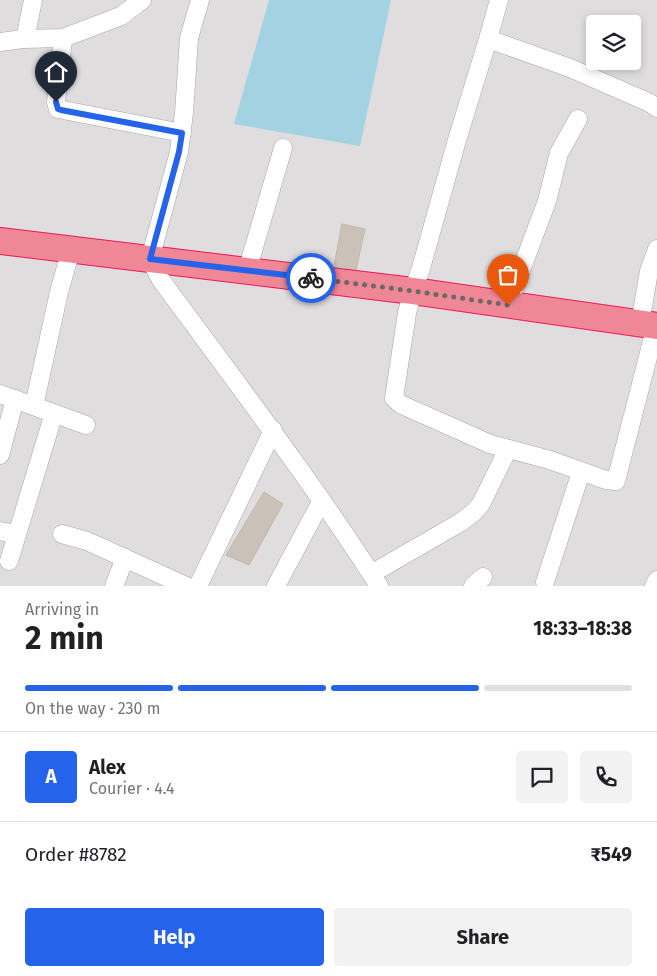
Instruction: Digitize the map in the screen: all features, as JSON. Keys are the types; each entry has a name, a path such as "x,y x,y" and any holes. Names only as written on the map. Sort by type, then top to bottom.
{"highway":[{"path":"0,241 413,291 651,325"}],"street":[{"path":"23,39 26,35 33,0"},
{"path":"0,42 23,39 63,38 121,16 142,0"},
{"path":"200,0 187,52 179,152 150,259 161,280 273,430 375,580 474,512 481,504 508,449"},
{"path":"499,0 407,313 394,393 396,401 480,440 550,460 612,482 616,481 648,355 651,325 649,271 657,249"},
{"path":"63,38 56,102 58,109 182,133"},
{"path":"488,39 570,68 650,103 657,108"},
{"path":"508,305 547,201 559,154 578,119"},
{"path":"247,271 283,148"},
{"path":"34,406 59,292 71,250"},
{"path":"0,455 8,397 86,425"},
{"path":"8,561 9,533 54,413"},
{"path":"198,586 273,430"},
{"path":"545,582 582,472"},
{"path":"276,586 322,500"},
{"path":"62,534 87,541 186,586"},
{"path":"114,586 125,558"},
{"path":"654,586 657,580"}],"shaded area":[{"path":"0,0 657,0 657,586 0,586"}],"water":[{"path":"269,0 391,0 360,146 234,124"}],"building":[{"path":"342,224 365,229 355,275 333,271"},
{"path":"264,492 283,504 249,565 226,555"}],"way so far":[{"path":"311,278 508,305"}],"route":[{"path":"56,102 56,106 61,110 182,133 179,152 150,259 311,278"}]}
